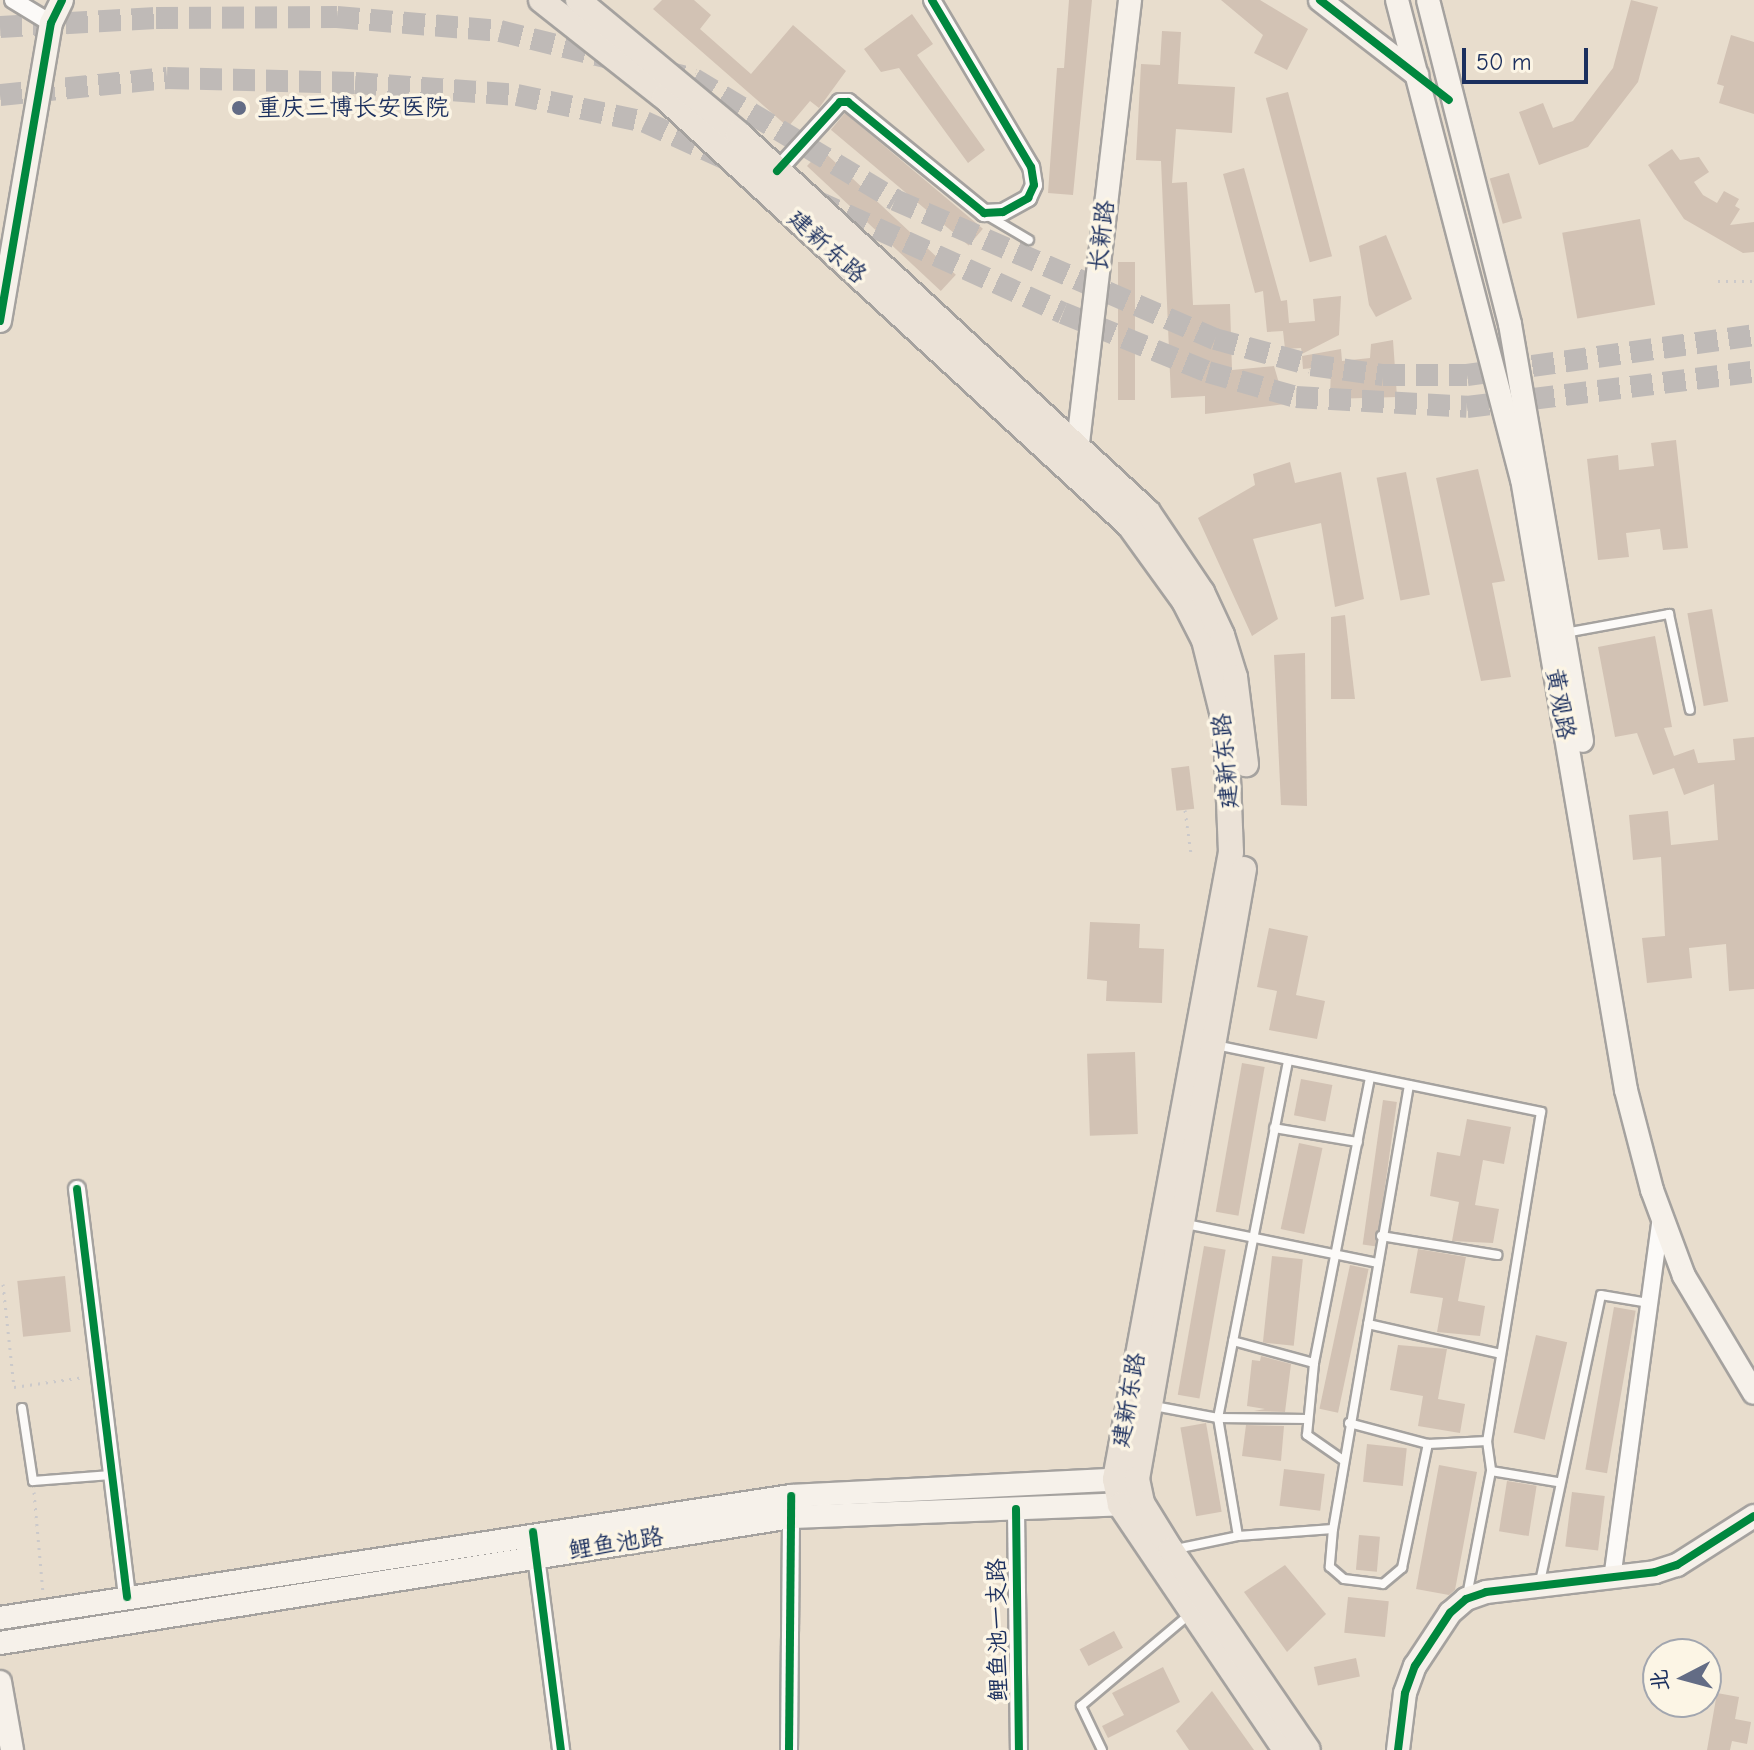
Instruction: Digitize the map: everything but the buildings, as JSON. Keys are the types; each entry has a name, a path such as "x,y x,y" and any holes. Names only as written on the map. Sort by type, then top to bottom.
{"main road":[{"path":"0,321 51,23 62,0"},
{"name":"建新东路","path":"541,0 664,97 1074,472 1129,525 1191,614 1217,679 1231,789 1231,852 1126,1479 1131,1504 1191,1613 1285,1750"},
{"name":"建新东路","path":"578,0 676,79 1148,512 1180,557 1222,635 1235,677 1248,790 1247,852 1151,1406 1126,1479"},
{"name":"长新路","path":"1074,472 1130,0"},
{"path":"1320,0 1449,100"},
{"name":"黄观路","path":"1397,0 1413,72 1522,479 1626,1090 1661,1215 1684,1276 1754,1393"},
{"name":"黄观路","path":"1428,0 1449,100 1510,324 1638,1081 1662,1180 1693,1268 1754,1368"},
{"name":"鲤鱼池路","path":"0,1618 533,1532 791,1506 1126,1479"},
{"name":"建新东路","path":"1131,1504 1171,1550 1308,1750"},
{"name":"鲤鱼池路","path":"0,1643 536,1556 791,1506 1016,1509 1131,1504"},
{"path":"1398,1750 1405,1693 1415,1666 1450,1613 1466,1599 1539,1586 1612,1579 1677,1565 1754,1516"},
{"path":"0,1682 12,1750"}],"street":[{"path":"13,0 51,23"},
{"path":"777,171 840,102 848,102 984,213 1003,212 1028,198 1034,185 1031,167 932,0"},
{"path":"77,1189 127,1597"},
{"path":"1612,1579 1661,1215"},
{"path":"789,1750 791,1506"},
{"name":"鲤鱼池一支路","path":"1016,1509 1019,1750"},
{"path":"533,1532 561,1750"}],"lane":[{"path":"984,213 1029,240"},
{"path":"1564,633 1669,614 1690,710"},
{"path":"1215,1045 1541,1112 1487,1441 1491,1471 1466,1599"},
{"path":"1238,1536 1218,1418 1288,1061"},
{"path":"1343,1460 1307,1435 1308,1419 1314,1363 1338,1255 1370,1077"},
{"path":"1409,1085 1333,1529 1330,1567 1344,1579 1383,1584 1402,1568 1428,1444"},
{"path":"1274,1128 1358,1142"},
{"path":"1182,1223 1377,1263"},
{"path":"1381,1236 1497,1255"},
{"path":"1539,1586 1557,1482 1601,1295 1649,1303"},
{"path":"1368,1324 1501,1354"},
{"path":"1233,1341 1314,1363"},
{"path":"1151,1406 1218,1418 1308,1419"},
{"path":"22,1408 33,1481 111,1475"},
{"path":"1349,1423 1428,1444 1487,1441"},
{"path":"1491,1471 1557,1482"},
{"path":"1171,1550 1238,1536 1333,1529"},
{"path":"1102,1750 1081,1706 1191,1613"}],"path":[{"path":"1718,281 1754,281"},
{"path":"1185,810 1191,854"},
{"path":"3,1284 14,1387 100,1375"},
{"path":"33,1481 45,1611"}],"tunnel":[{"path":"0,27 156,18 337,17 500,31 617,60"},
{"path":"662,71 694,79 895,200 1215,339 1311,365 1383,375 1467,375 1754,335"},
{"path":"0,95 167,78 355,83 517,95 645,122 726,159"},
{"path":"816,201 1063,313 1208,372 1296,397 1467,407 1754,372"}],"cycle path":[{"path":"0,321 51,23 62,0"},
{"path":"777,171 840,102 848,102 984,213 1003,212 1028,198 1034,185 1031,167 932,0"},
{"path":"1320,0 1449,100"},
{"path":"77,1189 127,1597"},
{"path":"789,1750 791,1496"},
{"path":"1016,1509 1019,1750"},
{"path":"1398,1750 1405,1693 1415,1666 1450,1613 1466,1599 1486,1592 1655,1572 1677,1565 1754,1516"},
{"path":"533,1532 561,1750"}],"place":[{"name":"重庆三博长安医院","path":"239,108"}]}
